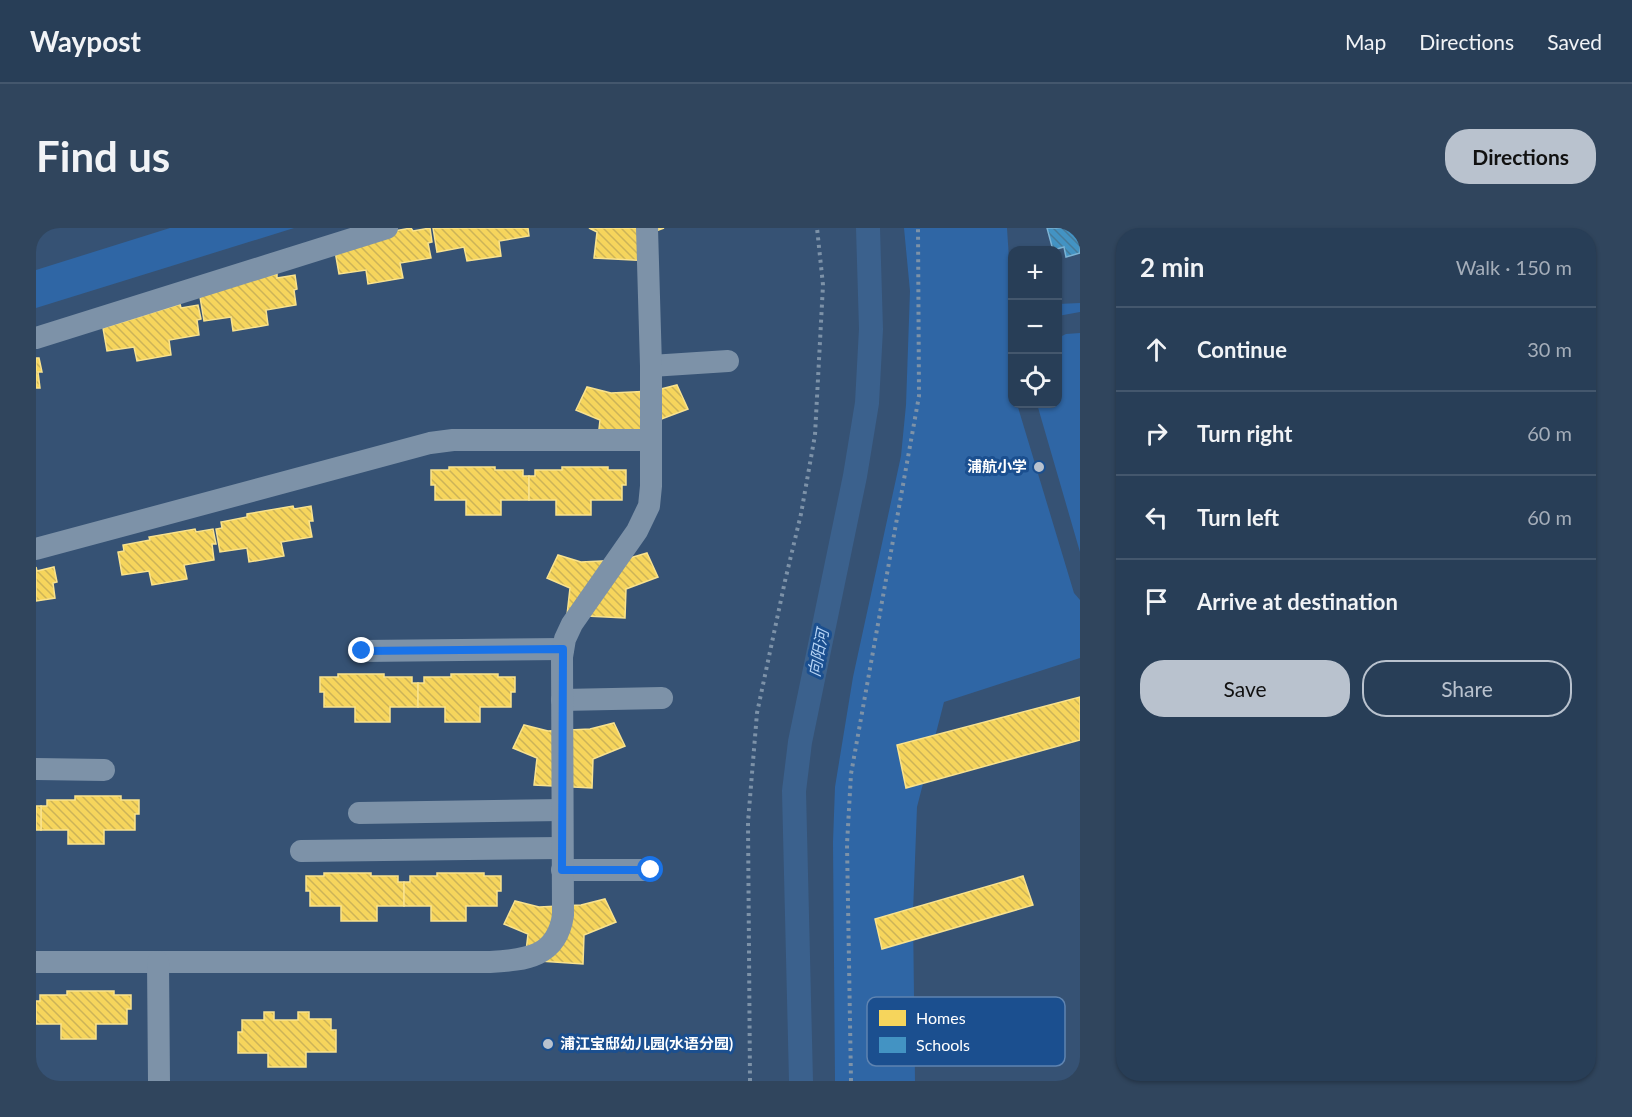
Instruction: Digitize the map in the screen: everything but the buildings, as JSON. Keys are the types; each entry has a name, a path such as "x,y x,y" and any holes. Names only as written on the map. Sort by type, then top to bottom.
{"lane":[{"path":"36,339 387,228"},
{"path":"36,962 490,962 525,959 541,953 553,942 561,930 563,915 562,700 565,639 572,624 644,519 649,506 651,366 647,228"},
{"path":"651,366 728,361"},
{"path":"36,549 430,443 453,440 651,440"},
{"path":"362,651 563,649"},
{"path":"562,700 662,698"},
{"path":"36,770 104,770"},
{"path":"359,813 562,810"},
{"path":"301,851 562,859 651,870"},
{"path":"158,962 159,1081"}],"path":[{"path":"750,1081 748,822 757,713 784,581 801,514 815,435 823,285 817,228"},
{"path":"851,1081 847,844 851,774 919,396 918,228"}],"shaded area":[{"path":"170,228 294,228 36,308 36,270"},
{"path":"904,228 1007,228 1008,408 1018,408 1074,593 1080,600 1080,658 944,702 917,807 913,912 914,997 867,997 867,1066 915,1066 915,1081 835,1081 833,842 835,787 853,677 901,456 906,405 910,291"},
{"path":"1080,303 1080,312 1062,315 1062,304"},
{"path":"1080,333 1080,552 1038,408 1062,408 1062,336"}],"waterway":[{"name":"向阳河","path":"801,1081 794,791 800,742 855,476 867,403 871,329 868,228"}],"place":[{"name":"浦航小学","path":"1039,467"},
{"name":"浦江宝邸幼儿园(水语分园)","path":"548,1044"}],"route":[{"path":"362,651 563,649 562,870 651,870"}]}
